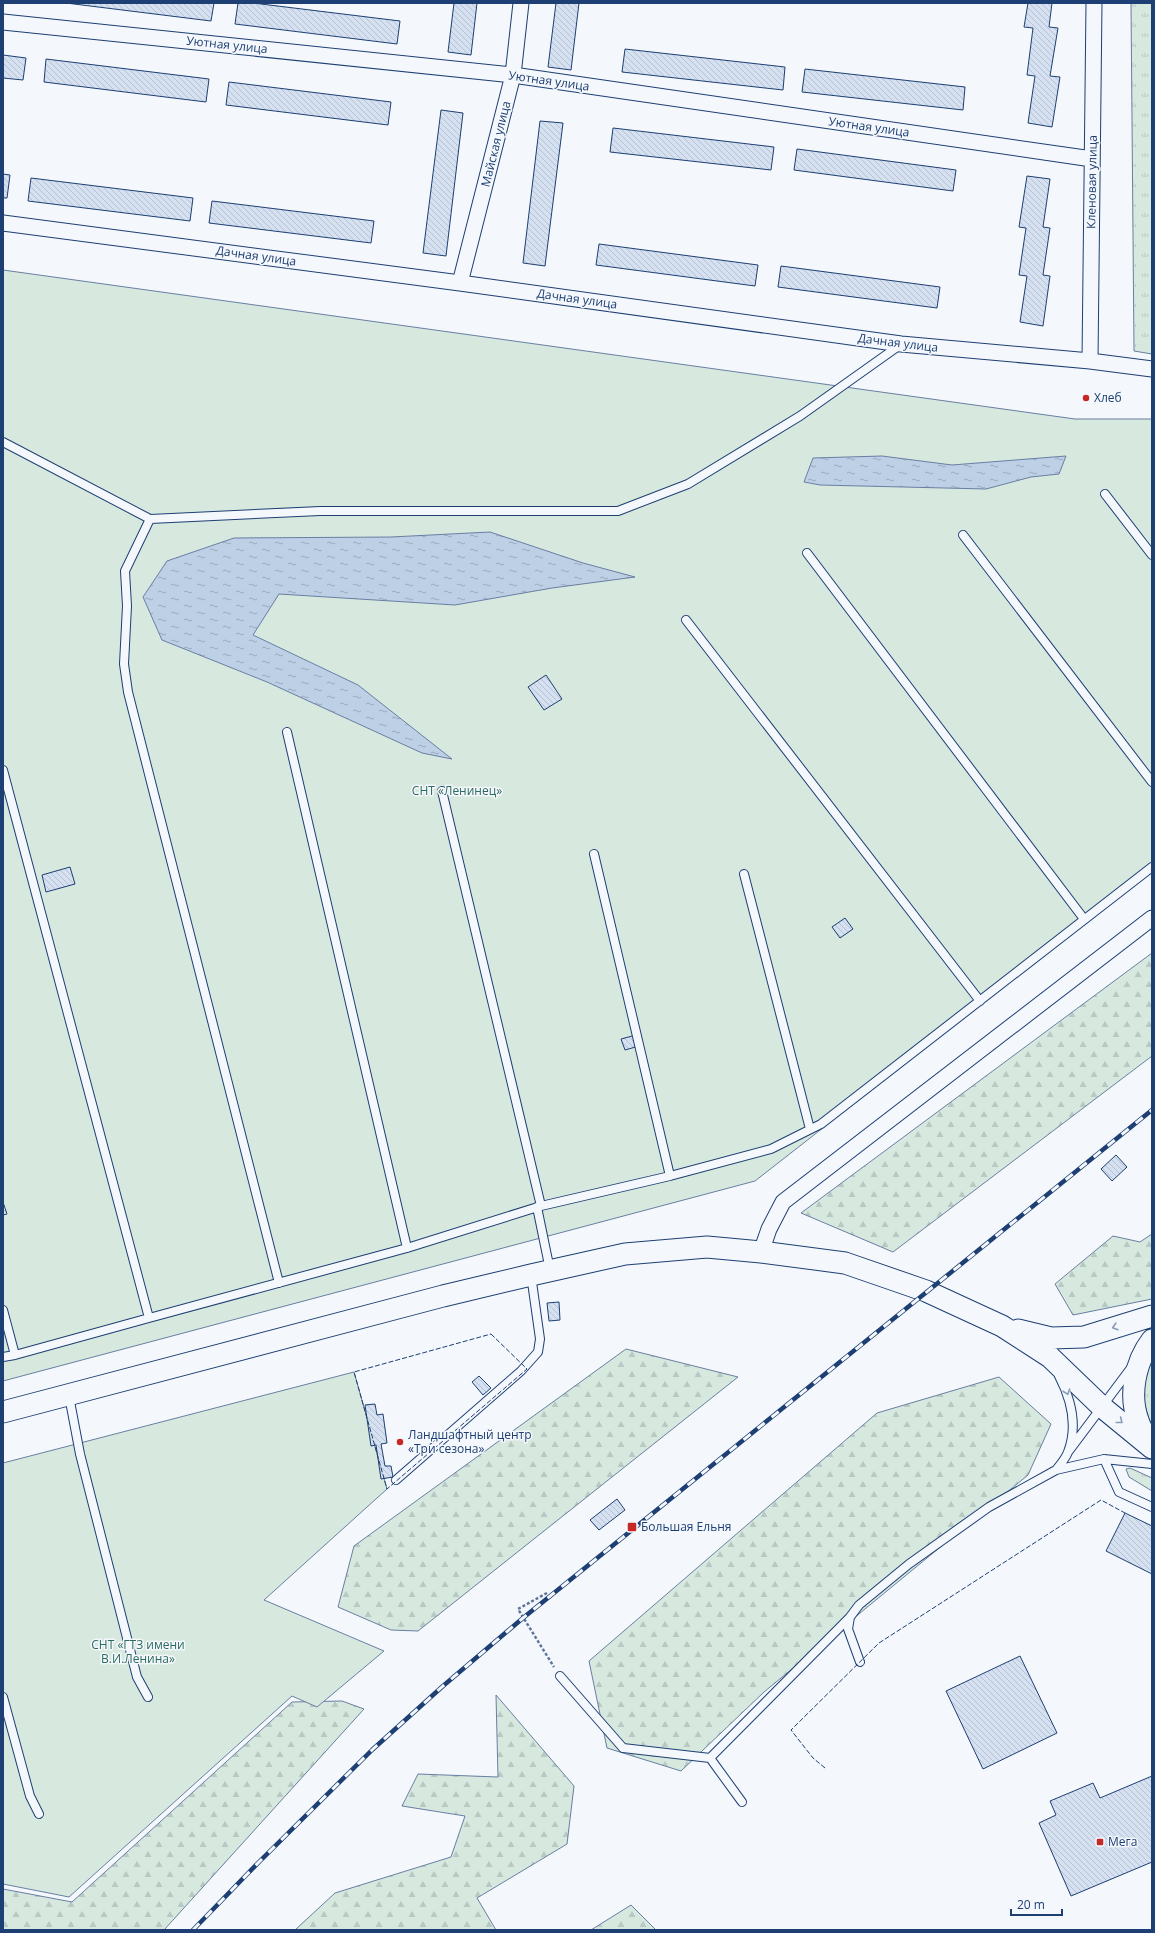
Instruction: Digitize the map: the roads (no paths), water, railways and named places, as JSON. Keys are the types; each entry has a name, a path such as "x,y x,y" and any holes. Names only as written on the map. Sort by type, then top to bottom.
{"main road":[{"path":"3,1412 443,1296 541,1273 625,1254 707,1247 762,1252 845,1263 926,1291 1002,1326 1050,1357 1102,1407 1152,1446"},
{"path":"1002,1326 1051,1338 1084,1337 1152,1316"},
{"path":"1148,1345 1134,1384 1134,1406 1139,1423 1152,1446"}],"street":[{"name":"Майская улица","path":"460,283 513,75 521,3"},
{"name":"Кленовая улица","path":"1090,361 1094,3"},
{"name":"Уютная улица","path":"3,22 513,75 1092,158"},
{"name":"Дачная улица","path":"3,223 460,283 901,344 1090,361 1152,369"},
{"path":"762,1252 769,1229 783,1202 1152,918"}],"lane":[{"path":"3,442 150,520 320,511 618,511 688,484 800,416 901,344"},
{"path":"1105,494 1152,556"},
{"path":"150,520 125,571 127,606 124,664 128,692 279,1283"},
{"path":"963,535 1152,782"},
{"path":"807,553 1084,919"},
{"path":"686,620 980,1000"},
{"path":"287,732 407,1248"},
{"path":"3,770 149,1318"},
{"path":"396,1480 521,1371 538,1352 540,1339 541,1273 539,1207 442,791"},
{"path":"594,854 670,1176"},
{"path":"3,1357 407,1248 539,1207 670,1176 771,1149 810,1128 821,1124 1152,867"},
{"path":"744,874 810,1128"},
{"path":"3,1310 15,1354"},
{"path":"1056,1470 1148,1345"},
{"path":"1050,1357 1066,1388 1072,1409 1074,1424 1068,1452"},
{"path":"69,1395 80,1454 137,1677 148,1697"},
{"path":"1104,1459 1120,1492 1152,1506"},
{"path":"710,1758 850,1617 859,1606 909,1564 989,1507 1056,1470 1104,1459 1152,1464"},
{"path":"850,1617 848,1630 860,1662"},
{"path":"560,1676 623,1748 710,1758 742,1802"},
{"path":"3,1697 30,1796 39,1814"}],"water":[{"path":"882,456 952,465 1066,456 1059,474 1031,477 986,489 820,485 804,482 813,458"},
{"path":"490,532 583,563 635,577 552,588 455,605 279,594 253,635 358,685 452,759 422,753 267,682 162,640 143,597 167,561 234,538 391,537"}],"railway":[{"path":"193,1930 372,1750 443,1686 523,1618 1152,1110"}],"place":[{"name":"Хлеб","path":"1086,398"},
{"name":"Ландшафтный центр «Три сезона»","path":"400,1442"},
{"name":"Большая Ельня","path":"632,1527"},
{"name":"Мега","path":"1100,1842"}],"park label":[{"name":"СНТ «Ленинец»","path":"457,791"},
{"name":"СНТ «ГТЗ имени В.И.Ленина»","path":"138,1652"}]}
